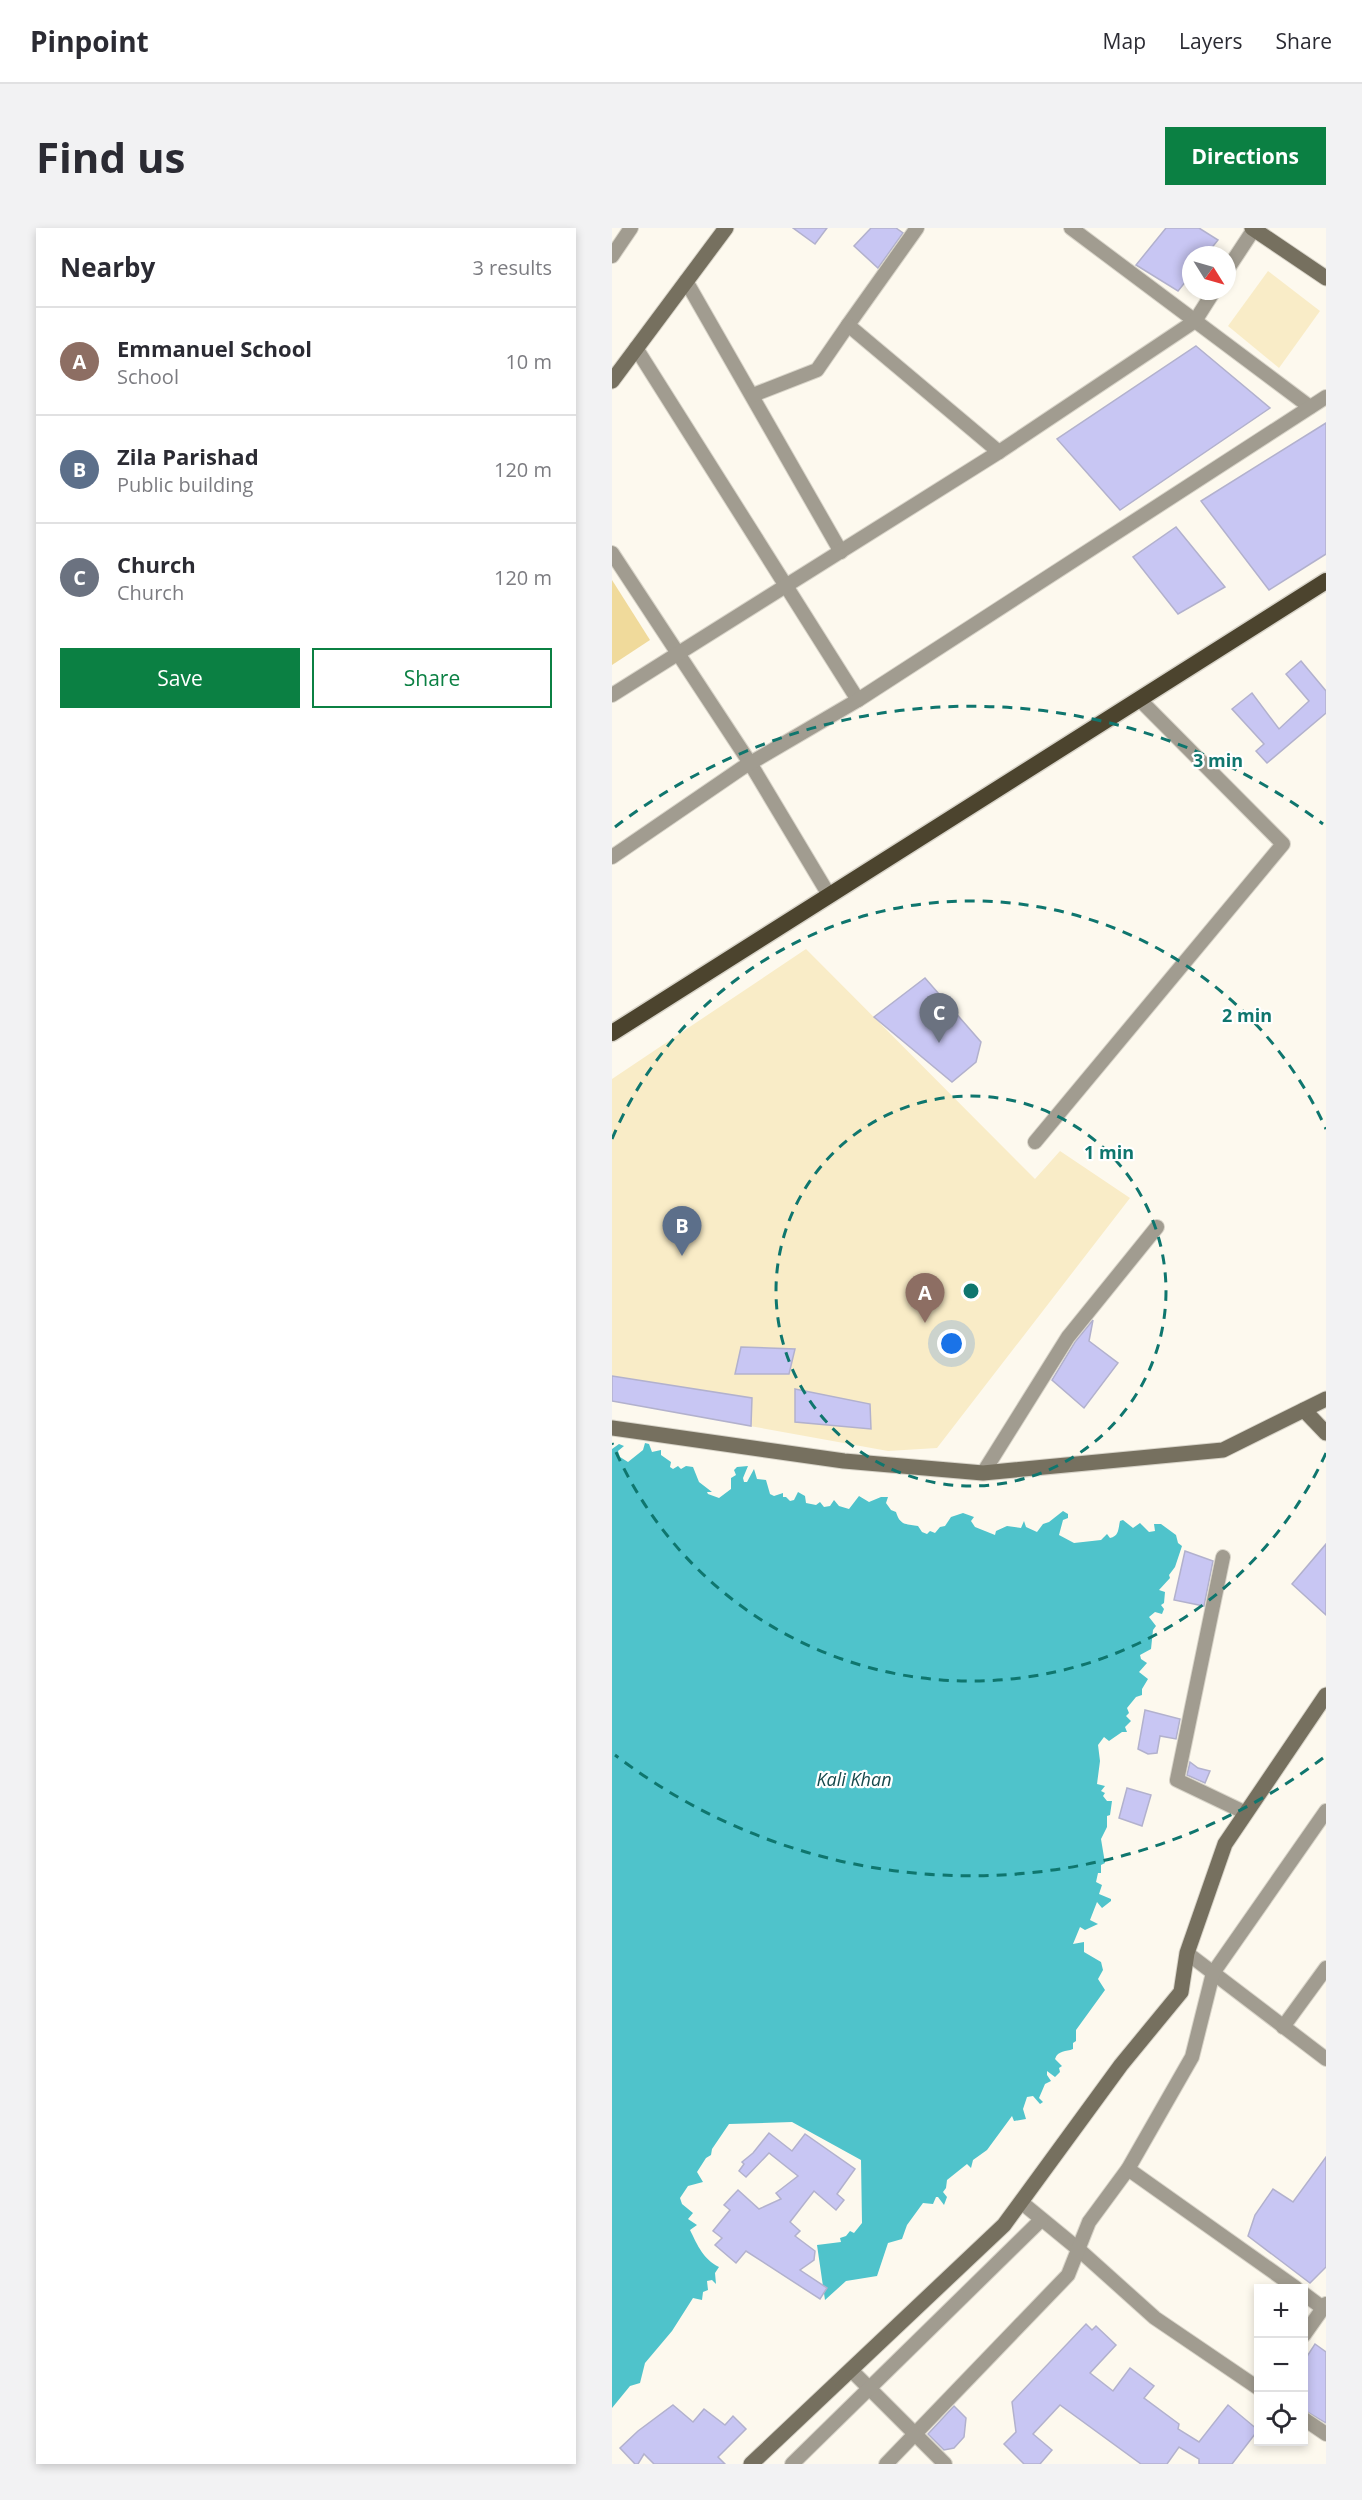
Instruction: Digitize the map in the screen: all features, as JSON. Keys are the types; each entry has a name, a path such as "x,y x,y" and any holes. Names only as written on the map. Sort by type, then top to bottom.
{"highway":[{"path":"612,1033 1326,581"}],"main road":[{"path":"612,381 726,228"},
{"path":"1253,228 1326,278"},
{"path":"612,1428 844,1461 982,1473 1223,1450 1326,1399"},
{"path":"1304,1410 1326,1433"},
{"path":"751,2464 1004,2225 1120,2065 1181,1992 1187,1953 1225,1844 1326,1695"}],"street":[{"path":"612,256 631,228"},
{"path":"753,395 817,370 917,228"},
{"path":"1071,228 1310,407"},
{"path":"1236,255 1253,228"},
{"path":"686,281 841,552"},
{"path":"612,694 999,452 1195,321 1208,300"},
{"path":"848,325 999,452"},
{"path":"636,348 858,700"},
{"path":"612,857 750,763 858,700 1326,397"},
{"path":"612,553 750,763 829,895"},
{"path":"1035,1142 1105,1061 1283,844 1139,699"},
{"path":"982,1473 1068,1337 1157,1227"},
{"path":"1223,1557 1176,1780 1246,1813"},
{"path":"886,2464 1068,2275 1089,2222 1128,2169 1192,2057 1214,1974 1326,1811"},
{"path":"1187,1953 1326,2059"},
{"path":"1283,2027 1326,1968"},
{"path":"1128,2169 1289,2284"},
{"path":"1021,2202 1077,2248 1155,2318 1254,2385"},
{"path":"792,2464 1041,2220"},
{"path":"1308,2296 1324,2306 1308,2329"},
{"path":"851,2370 945,2464"},
{"path":"1308,2422 1326,2434"}],"shaded area":[{"path":"1268,271 1320,311 1279,368 1228,326"},
{"path":"612,580 650,640 612,665"},
{"path":"806,949 1035,1179 1060,1151 1130,1198 937,1448 888,1451 612,1401 612,1079"}],"water":[{"name":"Kali Khan","path":"645,1443 649,1444 652,1452 661,1450 661,1455 671,1462 670,1467 673,1469 678,1466 681,1469 686,1466 693,1467 699,1482 712,1492 707,1492 708,1494 719,1498 731,1489 731,1478 736,1475 734,1470 737,1467 748,1466 743,1478 744,1482 747,1482 754,1469 757,1479 766,1480 770,1494 774,1496 783,1493 783,1497 790,1501 794,1500 798,1492 805,1496 806,1503 816,1505 820,1502 824,1507 830,1506 834,1500 839,1506 849,1509 859,1496 869,1502 888,1497 886,1503 891,1510 896,1512 901,1522 918,1526 922,1532 927,1534 930,1531 935,1533 940,1527 945,1526 951,1517 963,1513 974,1517 971,1521 975,1527 995,1535 996,1531 1007,1526 1021,1528 1024,1521 1026,1527 1037,1532 1043,1524 1063,1511 1068,1514 1068,1518 1063,1520 1059,1535 1074,1543 1101,1540 1107,1534 1110,1538 1113,1537 1118,1532 1120,1521 1123,1520 1133,1528 1140,1523 1149,1532 1155,1531 1154,1524 1161,1524 1176,1535 1178,1543 1182,1546 1175,1567 1169,1575 1170,1578 1159,1590 1165,1592 1164,1603 1161,1605 1164,1609 1162,1614 1155,1612 1149,1617 1156,1626 1153,1630 1151,1649 1140,1655 1141,1659 1147,1663 1139,1672 1148,1679 1142,1689 1142,1695 1136,1697 1127,1708 1129,1713 1126,1716 1131,1721 1125,1727 1127,1732 1122,1732 1109,1741 1104,1737 1098,1745 1100,1761 1097,1784 1105,1786 1101,1791 1105,1793 1103,1796 1107,1801 1112,1801 1110,1815 1107,1816 1107,1827 1101,1839 1105,1863 1101,1865 1101,1873 1098,1873 1096,1882 1102,1885 1099,1894 1111,1901 1102,1908 1097,1902 1090,1920 1098,1924 1085,1930 1080,1927 1073,1944 1084,1942 1084,1952 1101,1962 1103,1970 1098,1979 1105,1990 1076,2030 1073,2049 1056,2056 1055,2059 1062,2066 1059,2068 1060,2072 1055,2077 1047,2071 1051,2081 1045,2084 1039,2098 1043,2102 1040,2104 1033,2096 1027,2097 1023,2109 1026,2119 1014,2121 1012,2116 987,2150 973,2160 971,2168 967,2164 947,2180 943,2192 947,2197 944,2205 938,2197 933,2204 923,2203 907,2225 902,2239 888,2243 877,2276 846,2281 825,2300 817,2245 841,2242 840,2238 846,2236 850,2231 854,2233 862,2223 861,2160 792,2122 729,2124 712,2149 711,2155 706,2158 697,2172 703,2182 688,2186 680,2198 682,2204 693,2213 688,2219 697,2225 690,2230 698,2247 709,2260 719,2267 715,2273 716,2284 712,2280 707,2281 708,2290 703,2292 702,2300 693,2298 672,2331 645,2363 640,2383 630,2386 612,2408 612,1449 619,1444 624,1446 618,1451 620,1457 628,1462 643,1450"}],"building":[{"path":"793,228 827,228 815,244"},
{"path":"871,228 896,228 903,233 878,268 854,246"},
{"path":"1166,228 1199,228 1218,240 1213,246 1182,246 1182,286 1178,291 1136,265"},
{"path":"1196,346 1270,408 1120,510 1057,439"},
{"path":"1326,423 1326,554 1269,590 1201,501"},
{"path":"1176,527 1225,587 1178,614 1133,557"},
{"path":"1301,661 1326,691 1326,713 1267,763 1256,751 1264,744 1232,709 1252,693 1279,729 1309,701 1286,674"},
{"path":"925,978 981,1042 976,1062 952,1082 874,1017"},
{"path":"1093,1320 1089,1341 1118,1363 1084,1408 1052,1380 1075,1342"},
{"path":"741,1347 795,1349 789,1374 735,1374"},
{"path":"612,1376 752,1398 751,1426 612,1401"},
{"path":"795,1389 870,1404 871,1429 795,1422"},
{"path":"1326,1544 1326,1615 1292,1584"},
{"path":"1185,1551 1213,1561 1204,1606 1174,1600"},
{"path":"1145,1710 1180,1719 1176,1739 1160,1736 1157,1753 1148,1754 1138,1749"},
{"path":"1190,1762 1198,1768 1210,1771 1205,1783 1187,1775"},
{"path":"1127,1788 1151,1795 1142,1826 1119,1818"},
{"path":"769,2133 792,2151 805,2134 855,2169 837,2194 844,2200 836,2210 814,2191 790,2222 800,2231 795,2236 815,2251 814,2260 800,2270 827,2288 820,2299 746,2251 736,2263 715,2245 722,2238 713,2231 730,2210 724,2205 738,2190 759,2209 781,2199 776,2193 798,2176 769,2153 746,2177 739,2171 744,2164 742,2162 753,2153"},
{"path":"1326,2157 1326,2267 1310,2283 1248,2236 1255,2215 1273,2189 1293,2202"},
{"path":"1086,2324 1092,2330 1096,2326 1116,2345 1090,2373 1113,2391 1130,2368 1154,2386 1144,2398 1179,2424 1178,2429 1199,2442 1228,2405 1254,2427 1254,2435 1232,2464 1199,2464 1199,2459 1179,2447 1167,2464 1141,2464 1060,2405 1033,2434 1052,2450 1040,2464 1024,2464 1004,2444 1016,2432 1012,2402"},
{"path":"1315,2344 1326,2352 1326,2423 1308,2412 1308,2355"},
{"path":"673,2405 693,2422 704,2409 725,2425 733,2416 746,2429 718,2457 725,2464 654,2464 644,2454 638,2464 635,2464 620,2448 638,2431"},
{"path":"954,2406 966,2418 964,2437 954,2448 944,2450 928,2434"}],"place":[{"name":"Church","path":"939,1043"},
{"name":"Zila Parishad","path":"682,1256"},
{"name":"Emmanuel School","path":"925,1323"}]}
